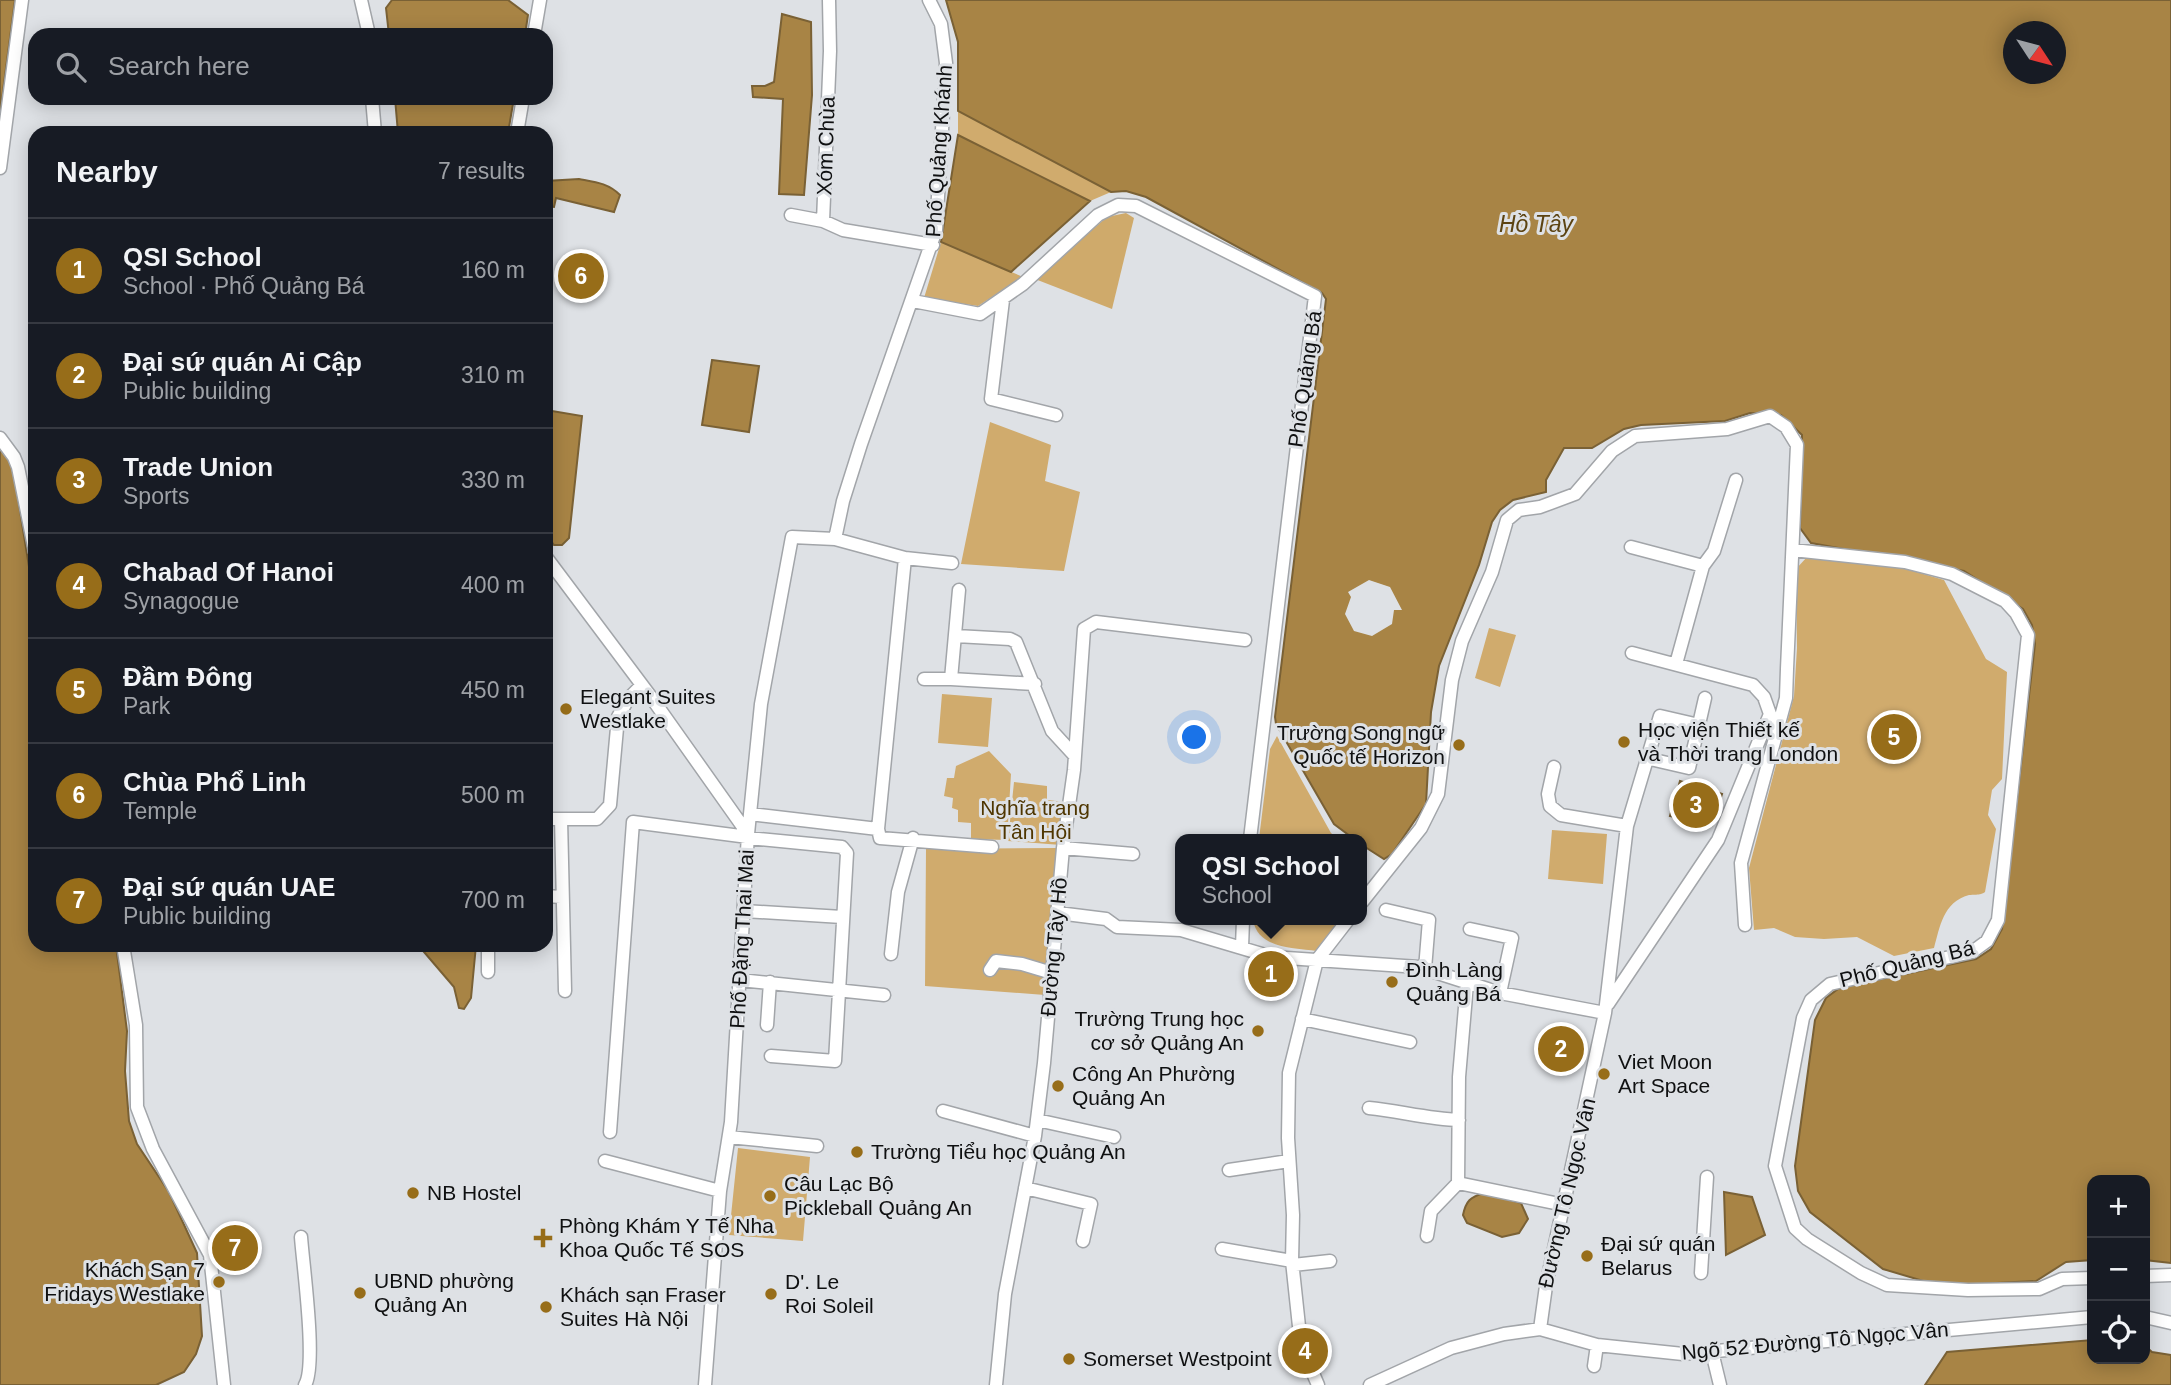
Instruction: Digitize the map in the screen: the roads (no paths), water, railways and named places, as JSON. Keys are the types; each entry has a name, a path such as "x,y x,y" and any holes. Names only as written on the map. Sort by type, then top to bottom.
{"street":[{"path":"0,168 22,0"},
{"path":"361,0 367,28"},
{"path":"535,28 540,0"},
{"name":"Xóm Chùa","path":"829,0 830,51 823,221 843,230 933,245"},
{"name":"Phố Quảng Khánh","path":"835,540 843,501 861,444 914,301 918,276 933,245 941,175 946,63 941,24 929,0"},
{"path":"373,105 374,126"},
{"path":"518,126 522,105"},
{"name":"Phố Quảng Bá","path":"914,301 981,314 1003,300 1098,215 1118,205 1136,206 1315,296 1251,834"},
{"path":"791,215 823,221"},
{"path":"1003,300 991,399 1056,415"},
{"path":"1367,896 1421,828 1438,794 1452,680 1462,641 1492,572 1507,520 1519,510 1557,502 1575,494 1612,451 1636,436 1727,429 1770,416 1786,427 1797,445 1786,698 1741,863 1745,925"},
{"path":"0,438 18,467 28,517"},
{"path":"1676,664 1703,566 1714,551 1736,480"},
{"path":"748,837 761,704 792,537 835,540 905,558 952,563"},
{"path":"1631,547 1703,566"},
{"name":"Phố Quảng Bá","path":"1793,550 1905,562 1952,573 2005,601 2016,613 2028,635 1998,920 1987,941 1972,952 1829,984 1811,1000 1803,1018 1775,1166 1795,1228 1861,1273 1887,1285 1968,1290 2039,1289 2062,1279 2087,1278"},
{"path":"905,558 878,829 880,838 913,838 969,847 992,846"},
{"name":"Phố Đặng Thai Mai","path":"553,566 642,685 748,837 729,1137 720,1191 705,1385"},
{"path":"951,679 959,590"},
{"name":"Đường Tây Hồ","path":"996,1385 1005,1294 1037,1120 1063,848 1075,756 1084,629 1096,622 1245,640"},
{"path":"956,636 1013,640 1035,684 1052,731 1075,756"},
{"path":"1058,913 1106,919 1117,927 1181,930 1272,957 1425,969 1500,993 1605,1010 1718,840 1770,714 1764,697 1753,685 1632,653"},
{"path":"924,679 1035,684"},
{"path":"553,819 597,819 610,805 618,717 642,685"},
{"path":"1650,759 1689,768 1705,698"},
{"name":"Đường Tô Ngọc Vân","path":"1539,1329 1605,1010 1627,826 1650,759 1660,716 1699,725"},
{"path":"1554,767 1548,794 1550,806 1561,815 1627,826"},
{"path":"750,814 878,829"},
{"path":"561,819 565,991"},
{"path":"610,1132 633,822 845,848 841,989 835,1061 771,1056"},
{"path":"891,954 898,892 913,838"},
{"path":"1063,848 1133,854"},
{"path":"553,896 561,897"},
{"path":"1386,910 1429,920 1425,969"},
{"path":"744,911 842,917"},
{"path":"1242,947 1243,925"},
{"path":"1318,1385 1301,1345 1292,1263 1289,1161 1293,1095 1289,1073 1317,960 1344,925"},
{"path":"1470,929 1512,938 1500,993"},
{"path":"124,952 136,1025 137,1107 153,1149 210,1255 223,1385"},
{"path":"488,952 488,972"},
{"path":"990,970 992,962 999,961 1022,964 1052,973"},
{"path":"740,980 884,995"},
{"path":"767,1025 770,982"},
{"path":"1427,1236 1431,1210 1458,1183 1459,1077 1466,984"},
{"path":"1302,1019 1410,1042"},
{"path":"1369,1108 1459,1120"},
{"path":"943,1111 1035,1136"},
{"path":"1037,1120 1114,1137"},
{"path":"729,1137 817,1146"},
{"path":"605,1161 720,1191"},
{"path":"1229,1170 1289,1161"},
{"path":"1701,1273 1707,1177"},
{"path":"1458,1183 1564,1205"},
{"path":"1025,1188 1091,1204 1083,1241"},
{"path":"301,1237 309,1353 305,1385"},
{"path":"1222,1249 1292,1263 1330,1261"},
{"path":"2150,1276 2171,1275"},
{"name":"Ngõ 52 Đường Tô Ngọc Vân","path":"1539,1329 1597,1345 1675,1354 2087,1317"},
{"path":"2150,1318 2171,1323"},
{"path":"1370,1385 1451,1348 1504,1334 1539,1329"},
{"path":"1594,1366 1597,1345"},
{"path":"1712,1352 1720,1385"}],"water":[{"path":"0,0 15,0 0,114"},
{"path":"392,0 508,0 528,15 526,28 388,28 386,8"},
{"name":"Hồ Tây","path":"946,0 2171,0 2171,1263 2150,1261 2150,1175 2087,1175 2087,1260 2066,1262 2036,1281 1940,1286 1883,1269 1810,1212 1798,1191 1795,1166 1815,1020 1826,998 1838,989 1853,985 1976,959 1991,949 2002,929 2035,644 2032,625 2023,609 1964,571 1811,543 1800,528 1802,435 1781,415 1750,413 1725,421 1641,425 1624,429 1592,448 1564,448 1546,480 1546,492 1513,500 1500,510 1492,522 1479,565 1439,666 1431,712 1426,804 1392,854 1384,859 1367,848 1367,834 1347,834 1334,824 1276,724 1275,717 1326,299 1322,293 1146,197 1126,191 1111,192 958,111 958,42"},
{"path":"782,14 811,22 812,95 804,195 779,194 783,99 753,97 752,86 765,86 774,82"},
{"path":"396,105 513,105 509,126 397,126"},
{"path":"958,135 1090,201 1011,272 941,242"},
{"path":"579,179 606,185 620,195 614,212 556,198 553,207 553,181"},
{"path":"712,360 759,366 749,432 702,425"},
{"path":"553,411 582,416 569,538 562,545 554,545"},
{"path":"0,447 13,467 28,560 28,952 117,952 127,1031 125,1071 129,1121 137,1144 169,1192 197,1253 202,1336 196,1354 184,1372 156,1385 0,1385"},
{"path":"1680,781 1722,794 1712,825 1670,816"},
{"path":"424,952 475,952 471,998 464,1009 459,1008 454,987"},
{"path":"1724,1192 1752,1197 1765,1235 1726,1255"},
{"path":"1484,1193 1521,1203 1528,1219 1519,1233 1502,1237 1467,1223 1463,1215 1467,1203"},
{"path":"2087,1340 2087,1364 2150,1364 2150,1350 2171,1355 2171,1385 1925,1385 1947,1352"}],"place":[{"name":"Chùa Phổ Linh","path":"581,276"},
{"name":"Elegant Suites Westlake","path":"566,709"},
{"name":"Đầm Đông","path":"1894,737"},
{"name":"Học viện Thiết kế và Thời trang London","path":"1624,742"},
{"name":"Trường Song ngữ Quốc tế Horizon","path":"1459,745"},
{"name":"Trade Union","path":"1696,805"},
{"name":"QSI School","path":"1271,974"},
{"name":"Đình Làng Quảng Bá","path":"1392,982"},
{"name":"Trường Trung học cơ sở Quảng An","path":"1258,1031"},
{"name":"Đại sứ quán Ai Cập","path":"1561,1049"},
{"name":"Viet Moon Art Space","path":"1604,1074"},
{"name":"Công An Phường Quảng An","path":"1058,1086"},
{"name":"Trường Tiểu học Quảng An","path":"857,1152"},
{"name":"NB Hostel","path":"413,1193"},
{"name":"Câu Lạc Bộ Pickleball Quảng An","path":"770,1196"},
{"name":"Phòng Khám Y Tế Nha Khoa Quốc Tế SOS","path":"543,1238"},
{"name":"Đại sứ quán UAE","path":"235,1248"},
{"name":"Đại sứ quán Belarus","path":"1587,1256"},
{"name":"Khách Sạn 7 Fridays Westlake","path":"219,1282"},
{"name":"UBND phường Quảng An","path":"360,1293"},
{"name":"D'. Le Roi Soleil","path":"771,1294"},
{"name":"Khách sạn Fraser Suites Hà Nội","path":"546,1307"},
{"name":"Chabad Of Hanoi","path":"1305,1351"},
{"name":"Somerset Westpoint","path":"1069,1359"}],"park label":[{"name":"Nghĩa trang Tân Hội","path":"1035,820"}]}
